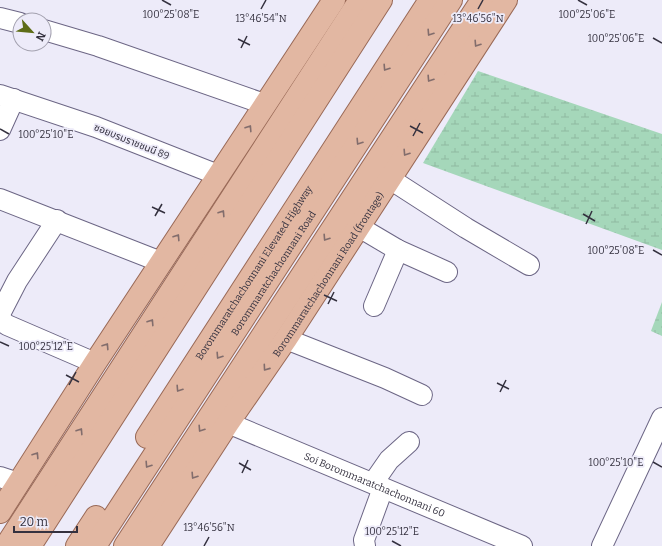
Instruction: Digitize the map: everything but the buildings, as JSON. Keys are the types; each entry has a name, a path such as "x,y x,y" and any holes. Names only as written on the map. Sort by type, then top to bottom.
{"main road":[{"path":"0,512 9,480 95,363 264,104 334,0"},
{"path":"6,546 360,0"},
{"path":"30,546 381,0"},
{"path":"43,546 394,0"},
{"name":"Borommaratchachonnani Elevated Highway","path":"77,546 430,0"},
{"name":"Borommaratchachonnani Road","path":"95,546 451,0"},
{"path":"125,546 482,0"},
{"name":"Borommaratchachonnani Road (frontage)","path":"148,546 228,423 286,339 506,0"}],"street":[{"path":"0,18 12,21"},
{"path":"52,32 98,46 264,104"},
{"path":"0,130 7,97"},
{"name":"ซอยบรมราชชนนี 89","path":"7,97 96,127 218,175"},
{"path":"390,179 466,228 529,265"},
{"path":"0,199 57,220 161,262"},
{"path":"57,220 17,281 0,315 2,321 7,325 95,363"},
{"path":"359,227 398,250 447,272"},
{"path":"374,306 398,250"},
{"path":"286,339 385,378 422,395"},
{"path":"602,546 662,418"},
{"name":"Soi Borommaratchachonnani 60","path":"228,423 522,546"},
{"path":"365,546 364,540 378,486 389,460 409,442"}],"green space":[{"path":"478,71 662,134 662,250 423,163"},
{"path":"662,302 662,336 651,331"}]}
